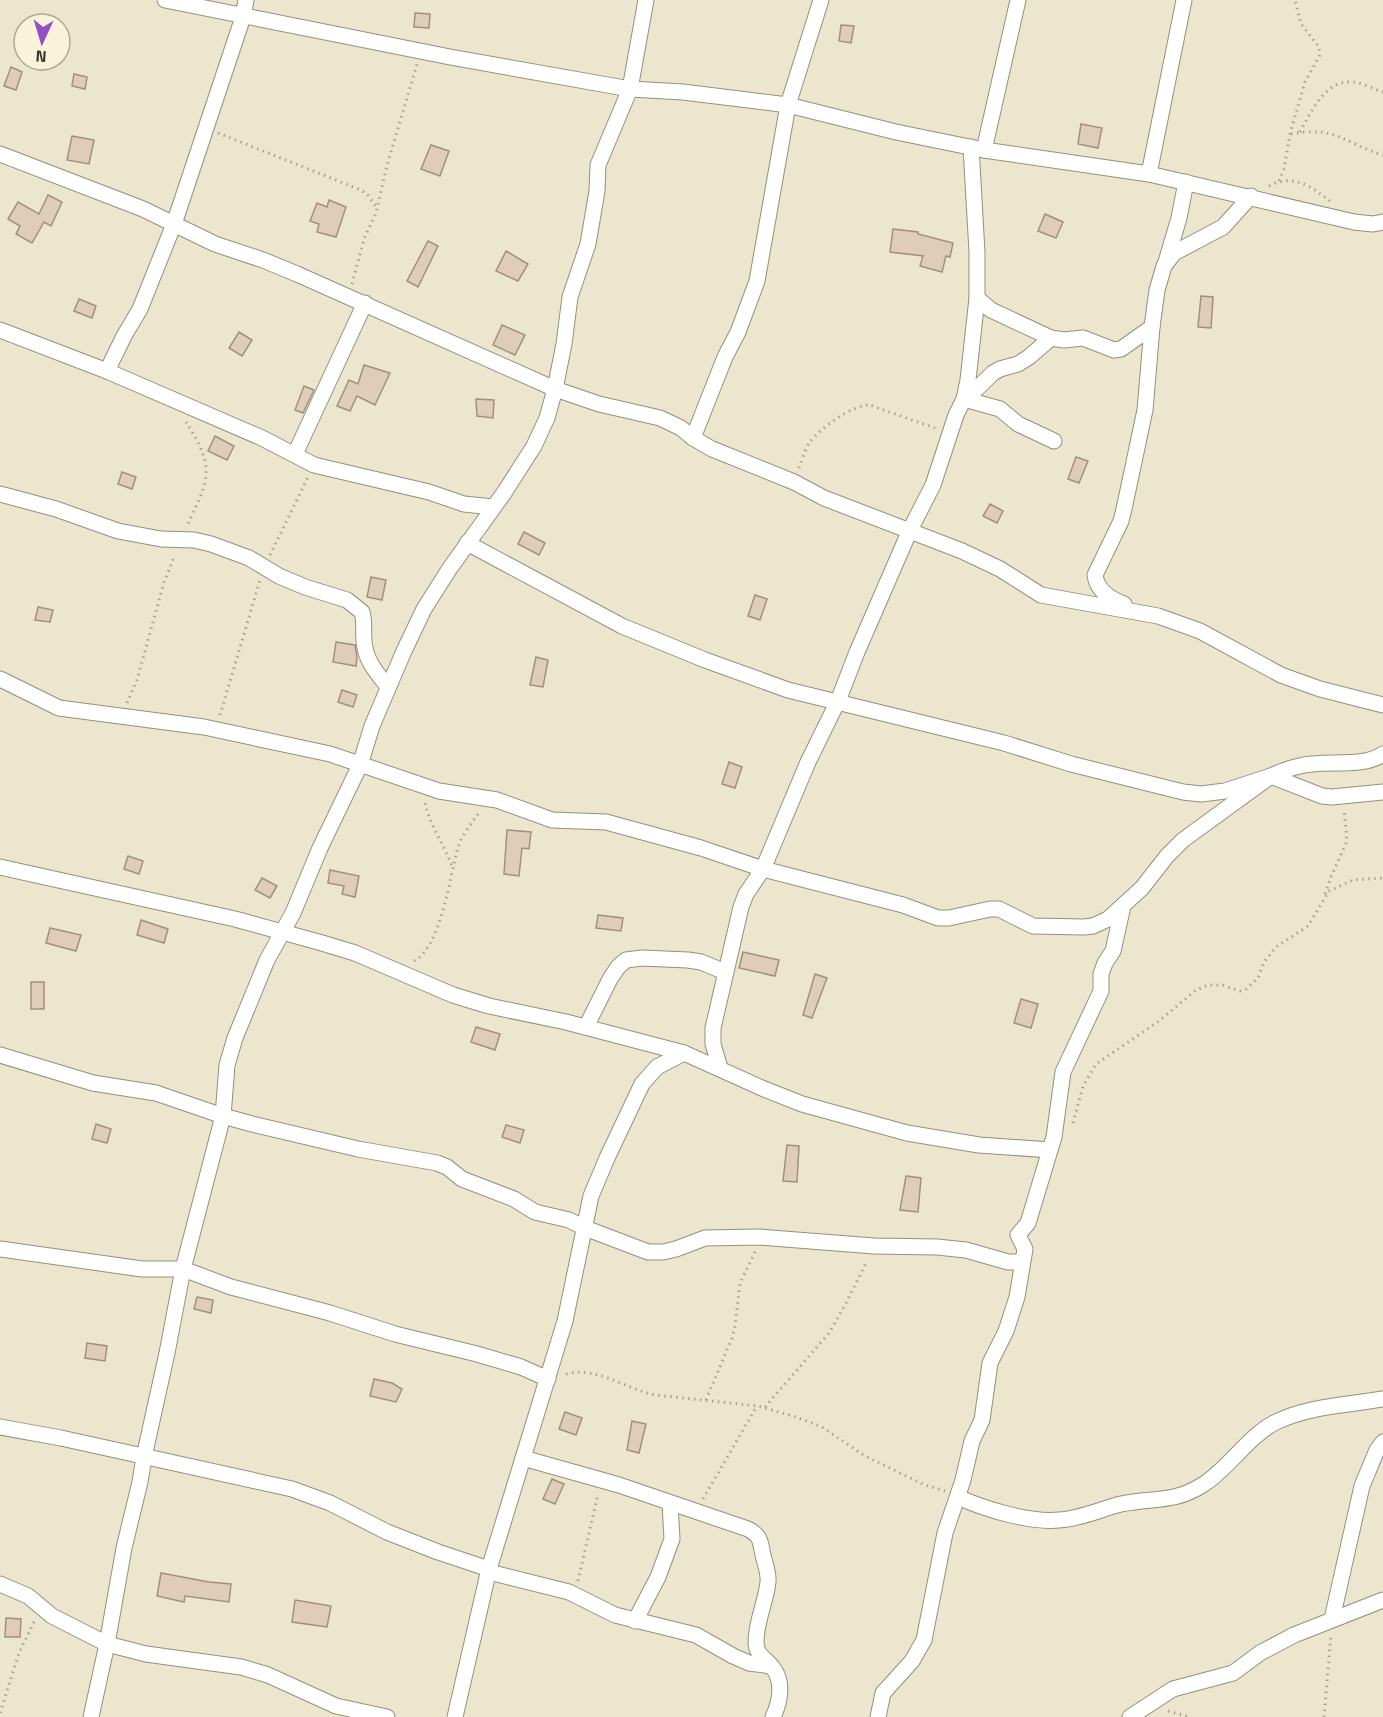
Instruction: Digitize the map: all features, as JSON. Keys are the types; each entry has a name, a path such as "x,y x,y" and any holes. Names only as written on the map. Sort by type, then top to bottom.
{"street":[{"path":"165,0 630,89 683,92 788,105 896,132 978,149 1149,174 1251,196 1354,222 1373,224 1383,222"},
{"path":"107,371 140,309 174,224 207,129 246,0"},
{"path":"91,1717 183,1269 223,1116 227,1065 235,1038 267,960 293,912 320,848 360,765 372,726 388,687 424,609 467,543 510,485 534,446 547,418 564,344 570,297 588,244 597,191 598,165 630,89 646,0"},
{"path":"693,438 757,281 788,105 821,0"},
{"path":"720,1068 713,1044 713,1028 741,907 746,894 763,869 808,762 838,701 910,530 933,485 965,399 977,298 978,149 1018,0"},
{"path":"1149,174 1184,0"},
{"path":"0,154 143,208 215,244 263,260 365,303 555,389 599,404 660,418 681,428 712,449 794,482 824,498 962,551 1000,569 1041,595 1158,616"},
{"path":"1186,182 1179,218 1157,290 1145,410 1124,509 1121,521 1095,574 1096,581 1101,591 1113,600 1200,631 1281,675 1320,690 1383,705"},
{"path":"1166,262 1174,253 1223,227 1251,196"},
{"path":"977,298 991,310 1051,338 1064,340 1083,338 1117,350 1152,327"},
{"path":"295,454 365,303"},
{"path":"0,330 107,371 295,454 314,465 429,492 464,504 493,507"},
{"path":"965,399 993,373 1029,357 1051,338"},
{"path":"965,399 1000,409 1018,424 1054,441"},
{"path":"0,494 46,506 118,531 161,539 211,544 249,558 279,576 305,587 347,600 355,605 364,616 364,642 372,666 388,687"},
{"path":"467,543 622,626 705,660 788,690 1004,743 1071,764 1183,792 1201,794 1225,791 1283,770 1311,764 1367,761 1383,754"},
{"path":"0,679 59,708 216,729 330,754 439,791 514,805 552,820 606,822 700,848 763,869 903,905 943,918 999,909 1029,925 1084,927 1093,926 1108,919 1142,888 1183,840 1271,776"},
{"path":"1271,776 1322,796 1383,792"},
{"path":"0,867 235,919 355,953 453,994 489,1006 586,1027 684,1053 793,1100 907,1133 979,1145 1051,1146"},
{"path":"878,1717 883,1693 912,1661 924,1640 941,1549 958,1497 972,1441 982,1420 990,1363 1010,1322 1017,1297 1025,1249 1018,1235 1028,1223 1051,1146 1063,1072 1101,991 1101,974 1113,951 1122,906"},
{"path":"586,1027 610,979 626,960 642,958 688,960 701,962 725,972"},
{"path":"455,1717 489,1570 565,1321 591,1196 642,1084 657,1067 684,1053"},
{"path":"0,1055 93,1083 156,1093 223,1116 324,1141 436,1163 447,1167 462,1179 514,1199 535,1212 560,1217 648,1252 676,1249 705,1238 760,1237 874,1246 966,1250 1008,1262 1022,1262"},
{"path":"0,1249 142,1269 183,1269 231,1287 521,1367 548,1379"},
{"path":"958,1497 997,1510 1059,1521 1121,1504 1175,1498 1192,1491 1217,1475 1275,1423 1313,1410 1383,1399"},
{"path":"0,1427 61,1438 292,1489 330,1503 387,1532 438,1552 489,1570 575,1595 607,1612 696,1635 749,1663 773,1667"},
{"path":"1332,1619 1362,1486 1377,1450 1383,1442"},
{"path":"524,1458 601,1480 758,1534 762,1542 768,1583 760,1610 756,1648 760,1657 773,1667 778,1676 780,1694 778,1707 773,1717"},
{"path":"635,1621 658,1577 672,1539 670,1503"},
{"path":"0,1584 28,1596 52,1616 107,1644 146,1654 241,1667 268,1675 336,1706 387,1717"},
{"path":"1130,1717 1173,1689 1233,1673 1260,1653 1332,1619 1383,1600"}],"path":[{"path":"1279,180 1284,170 1290,134 1305,82 1316,65 1320,51 1301,24 1295,0"},
{"path":"349,297 364,239 373,222 387,165 421,50"},
{"path":"1300,132 1316,104 1329,90 1340,84 1353,82 1383,92"},
{"path":"207,129 361,190 367,194 377,208"},
{"path":"1290,134 1321,131 1334,134 1360,148 1383,155"},
{"path":"118,716 131,698 165,582 206,477 206,469 196,437 171,399"},
{"path":"794,482 810,442 828,426 859,405 870,405 944,430 952,429"},
{"path":"216,729 264,566 314,465"},
{"path":"421,785 430,822 446,849 454,869"},
{"path":"1324,899 1347,841 1343,796"},
{"path":"396,971 420,958 426,950 439,924 461,840 488,799"},
{"path":"1051,1146 1073,1122 1083,1086 1096,1064 1159,1021 1196,990 1208,985 1222,985 1239,991 1246,989 1258,978 1264,962 1276,947 1308,926 1329,891 1353,880 1383,878"},
{"path":"706,1400 732,1338 740,1284 755,1254 760,1237"},
{"path":"765,1407 829,1333 874,1246"},
{"path":"548,1379 568,1373 593,1374 655,1395 765,1407 822,1427 865,1456 925,1485 958,1497"},
{"path":"696,1511 758,1406"},
{"path":"575,1595 601,1480"},
{"path":"0,1713 19,1653 41,1607"},
{"path":"1324,1717 1332,1619"}],"building":[{"path":"415,13 430,14 429,28 414,27"},
{"path":"841,25 854,26 851,43 839,41"},
{"path":"11,67 12,72 22,72 16,90 4,86"},
{"path":"74,74 87,77 85,89 72,86"},
{"path":"1081,124 1102,128 1098,148 1078,144"},
{"path":"72,136 94,140 89,164 67,160"},
{"path":"431,145 449,151 440,176 421,169"},
{"path":"48,195 62,202 51,226 44,222 32,243 16,234 20,226 8,219 18,202 39,214"},
{"path":"329,200 346,207 336,237 317,232 319,224 310,221 317,203 327,207"},
{"path":"1045,214 1063,222 1056,238 1038,231"},
{"path":"893,229 918,232 918,234 953,243 950,257 946,256 942,272 920,266 923,256 890,252"},
{"path":"428,241 438,246 418,287 407,281"},
{"path":"506,251 528,264 518,281 496,271"},
{"path":"1201,296 1213,297 1211,328 1198,327"},
{"path":"79,299 96,306 92,318 74,311"},
{"path":"502,325 525,335 515,355 493,345"},
{"path":"239,332 252,340 242,356 229,348"},
{"path":"364,365 390,373 375,405 357,396 350,411 337,406 349,380 358,384"},
{"path":"304,386 314,390 303,413 295,410"},
{"path":"476,399 494,400 493,418 477,416"},
{"path":"215,436 234,446 227,460 208,451"},
{"path":"1076,457 1088,461 1079,483 1068,479"},
{"path":"122,472 136,477 132,489 118,484"},
{"path":"990,504 1003,511 997,523 983,516"},
{"path":"524,532 545,543 539,555 518,544"},
{"path":"371,577 386,580 382,600 367,597"},
{"path":"755,595 767,599 760,620 748,616"},
{"path":"38,607 53,610 50,622 35,620"},
{"path":"336,642 355,645 356,666 333,662"},
{"path":"536,657 548,660 543,687 530,685"},
{"path":"342,690 357,695 353,707 338,702"},
{"path":"729,762 742,767 735,788 722,784"},
{"path":"507,830 531,832 529,849 522,848 519,876 504,874"},
{"path":"128,856 143,861 139,874 124,869"},
{"path":"330,870 359,876 355,897 342,894 344,886 328,883"},
{"path":"262,878 277,886 270,898 255,890"},
{"path":"598,915 623,918 621,931 596,928"},
{"path":"141,920 168,929 164,943 137,935"},
{"path":"50,928 81,935 76,951 46,943"},
{"path":"743,952 779,960 775,976 739,968"},
{"path":"815,974 827,978 812,1018 803,1015"},
{"path":"31,982 44,982 44,1009 31,1009"},
{"path":"1021,999 1038,1004 1031,1028 1014,1023"},
{"path":"476,1027 500,1034 495,1050 471,1042"},
{"path":"96,1124 111,1129 107,1143 92,1139"},
{"path":"506,1125 524,1130 520,1143 502,1137"},
{"path":"787,1145 799,1146 797,1182 783,1181"},
{"path":"906,1176 921,1178 918,1212 900,1210"},
{"path":"197,1297 213,1300 211,1313 194,1309"},
{"path":"87,1343 107,1346 105,1361 85,1358"},
{"path":"374,1379 392,1383 402,1389 396,1402 370,1396"},
{"path":"565,1412 582,1418 576,1435 559,1429"},
{"path":"632,1421 646,1424 639,1453 627,1450"},
{"path":"552,1479 564,1484 555,1504 543,1499"},
{"path":"161,1573 231,1584 229,1602 185,1596 184,1602 157,1596"},
{"path":"295,1600 331,1606 327,1627 292,1622"},
{"path":"6,1618 21,1619 20,1637 5,1637"}]}
